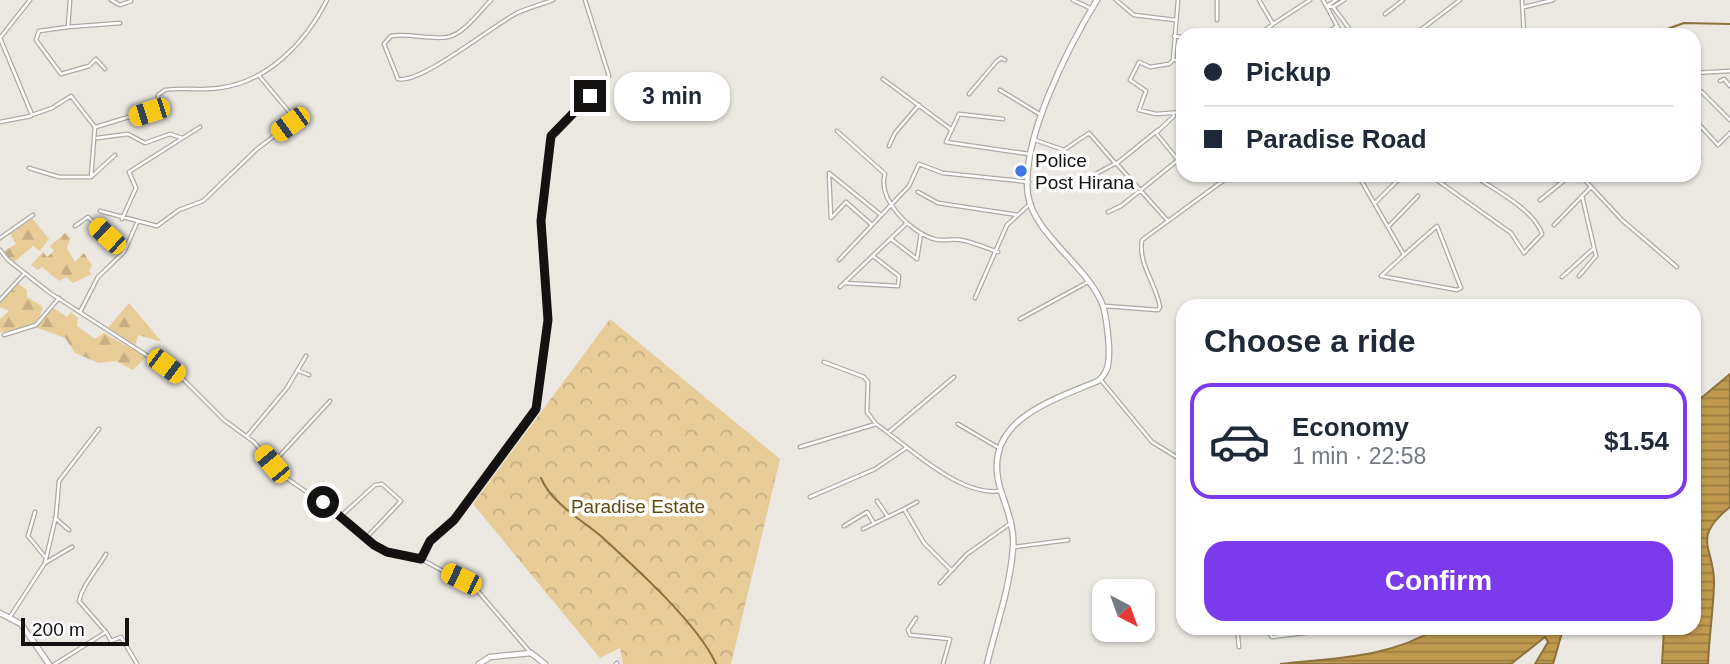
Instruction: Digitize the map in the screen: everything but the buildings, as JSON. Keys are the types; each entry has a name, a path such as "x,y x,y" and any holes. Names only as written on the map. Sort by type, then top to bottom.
{"street":[{"path":"30,0 0,38 32,115"},
{"path":"68,27 70,0"},
{"path":"111,0 120,5 131,1"},
{"path":"95,127 158,108 158,95 165,90 220,88 260,77 307,31 327,0"},
{"path":"491,0 465,26 447,37 391,36 384,44 398,79 407,81 518,13 553,0"},
{"path":"421,559 430,541 454,520 536,409 548,320 541,221 551,136 609,76 585,0"},
{"path":"1073,0 1092,9"},
{"path":"986,664 1014,547 1011,523 1001,491 999,448 1009,428 1024,415 1100,379 1110,362 1103,306 1035,213 1029,182 1041,115 1097,0"},
{"path":"1116,0 1134,15 1175,20"},
{"path":"1176,113 1139,110 1146,91 1130,80 1139,62 1150,67 1169,64 1173,60 1178,0"},
{"path":"1217,0 1217,20"},
{"path":"1259,0 1273,24"},
{"path":"1268,28 1310,0"},
{"path":"1324,0 1337,26 1334,28"},
{"path":"1327,6 1336,0"},
{"path":"1327,6 1333,7 1344,0"},
{"path":"1385,14 1403,0"},
{"path":"1423,28 1461,0"},
{"path":"1522,0 1524,28"},
{"path":"1524,7 1553,0"},
{"path":"1333,7 1348,27"},
{"path":"105,69 96,59 89,65 61,74 36,40 39,31 120,23"},
{"path":"968,94 996,62 1001,58 1005,60"},
{"path":"1701,73 1730,71"},
{"path":"100,211 137,223 157,226 179,210 204,201 257,149 290,124 291,114 260,77"},
{"path":"883,79 952,130"},
{"path":"1720,81 1724,79 1730,86"},
{"path":"1000,90 1041,115"},
{"path":"1702,92 1730,120"},
{"path":"0,122 52,108 71,96 95,127 91,177"},
{"path":"889,146 895,133 919,105"},
{"path":"1090,177 1116,164 1174,116 1173,113"},
{"path":"1003,119 959,114 946,142 1032,154"},
{"path":"122,219 136,188 130,172 200,127"},
{"path":"1701,127 1716,144 1730,133"},
{"path":"1158,130 1156,133 1176,158"},
{"path":"837,131 885,174 883,181 892,206 907,223 935,240 961,240 998,252"},
{"path":"1035,140 1065,150 1090,133 1167,220"},
{"path":"96,138 128,134 145,144 170,134 182,138"},
{"path":"29,169 59,177 91,177 115,155"},
{"path":"1108,212 1140,191 1176,162"},
{"path":"839,260 909,186 919,164 943,173 1029,182"},
{"path":"871,224 846,202 831,218 828,173 881,215"},
{"path":"1103,306 1158,310 1158,293 1144,265 1142,240 1221,182"},
{"path":"1363,182 1404,254"},
{"path":"1375,203 1396,182"},
{"path":"1440,182 1511,233 1524,253 1542,234 1541,229 1530,216 1483,182"},
{"path":"1540,200 1562,182"},
{"path":"1586,182 1622,220 1677,267"},
{"path":"1554,225 1591,187"},
{"path":"918,192 938,203 1018,215"},
{"path":"1388,227 1418,196"},
{"path":"1579,276 1595,261 1582,196"},
{"path":"975,298 998,252 1007,225 1031,202"},
{"path":"0,238 33,215"},
{"path":"75,226 88,217 124,252"},
{"path":"80,312 98,277 124,252 137,223"},
{"path":"840,287 907,223"},
{"path":"1437,226 1461,288 1457,290 1381,276 1404,254 1437,226"},
{"path":"891,239 917,259 921,233"},
{"path":"1562,277 1594,248"},
{"path":"0,250 25,273 104,330 182,378 303,491 341,516 366,538 387,552 421,559 476,589 531,653 545,664"},
{"path":"844,283 898,286 900,276 873,256"},
{"path":"0,300 25,273"},
{"path":"1020,319 1088,282"},
{"path":"4,335 36,325 59,298"},
{"path":"247,436 299,371 306,356"},
{"path":"824,362 864,377 868,382 867,412 876,424 890,431 906,449 966,485 987,493 1001,491"},
{"path":"299,371 309,375"},
{"path":"890,431 954,377"},
{"path":"1100,379 1152,442 1176,457"},
{"path":"272,464 330,401"},
{"path":"800,447 822,443 876,424"},
{"path":"958,424 999,448"},
{"path":"10,617 45,563 55,518 59,481 99,429"},
{"path":"810,497 875,469 906,449"},
{"path":"341,516 375,485 382,484 401,501 366,538"},
{"path":"877,501 888,517"},
{"path":"863,529 917,502"},
{"path":"904,509 924,544 951,569"},
{"path":"35,512 27,530 28,536 46,558"},
{"path":"844,526 866,512 874,523"},
{"path":"55,518 69,530"},
{"path":"940,583 967,554 1011,523"},
{"path":"1014,547 1068,540"},
{"path":"45,563 72,547"},
{"path":"106,554 93,577 82,589 79,601 111,641 121,637 137,664"},
{"path":"0,613 21,624 49,664"},
{"path":"916,618 908,630 909,635 950,639 943,664"},
{"path":"55,664 106,632"},
{"path":"1238,635 1239,647"},
{"path":"1271,635 1288,635"},
{"path":"479,664 490,657 531,653"}],"green space":[{"path":"32,218 49,239 40,251 33,246 12,264 3,252 16,244 9,232"},
{"path":"65,233 70,239 67,248 75,262 84,253 92,265 89,271 92,274 73,283 66,277 59,281 42,267 38,270 31,265 43,252 47,257 54,251 50,246"},
{"path":"19,284 27,290 27,297 43,307 38,321 12,331 0,332 0,319 9,311 0,307 0,301"},
{"path":"129,303 162,342 138,335 135,346 107,329"},
{"path":"53,308 67,317 71,312 78,318 77,326 95,339 104,333 146,357 133,370 116,361 99,363 75,353 65,338 35,327"},
{"name":"Paradise Estate","path":"610,319 780,459 731,664 623,664 620,648 600,658 473,504"}],"shaded area":[{"path":"1730,374 1730,507 1710,528 1707,536 1714,573 1708,664 1662,664 1664,635 1701,635 1701,398"},
{"path":"1424,635 1561,635 1553,664 1535,664 1548,642 1545,637 1511,664 1280,664 1361,655"}],"waterway":[{"path":"1670,28 1684,23 1730,24"},
{"path":"541,478 560,504 602,537 665,597 696,632 716,664"}],"place":[{"name":"Police Post Hirana","path":"1021,171"}],"route":[{"path":"323,502 374,545 387,552 421,559 430,541 454,520 486,473 536,409 548,320 541,221 551,136 590,96"}]}
